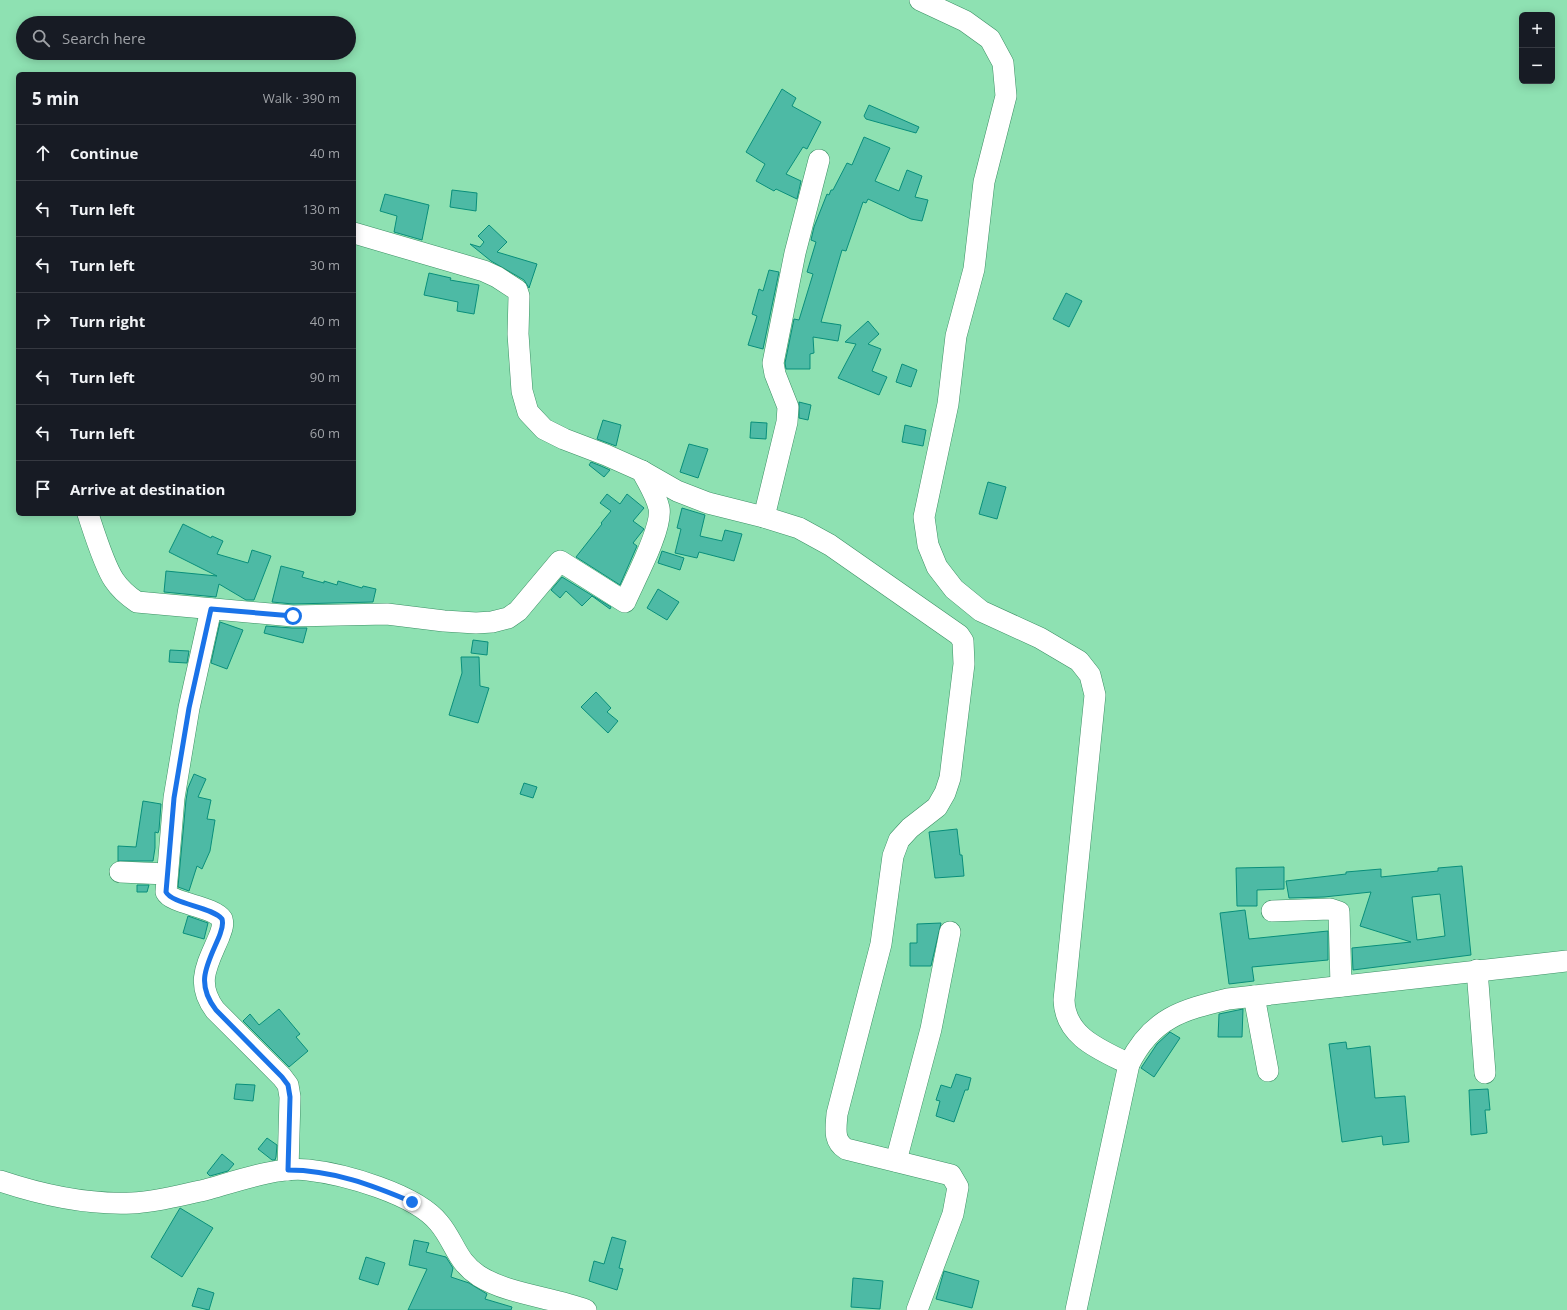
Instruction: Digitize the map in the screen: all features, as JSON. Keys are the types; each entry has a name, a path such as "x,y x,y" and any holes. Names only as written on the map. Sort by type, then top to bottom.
{"street":[{"path":"920,0 965,21 990,39 1003,63 1006,96 984,182 974,269 956,336 948,404 924,517 928,545 937,567 954,589 981,611 1063,650 1079,661 1090,676 1095,695 1064,1012 1075,1031 1093,1046 1129,1064"},
{"path":"764,517 787,422 788,407 775,374 773,363 795,253 819,160"},
{"path":"356,234 484,271 503,280 517,290 519,296 518,334 522,391 528,412 544,429 642,472 677,491 708,503 764,517 799,528 830,545 954,631 963,641 964,664 950,778 945,793 937,807 910,828 899,840 893,856 881,944 837,1114 836,1137 841,1146 846,1149 950,1175 958,1187 953,1214 917,1310"},
{"path":"89,516 94,534 114,580 126,594 137,602 293,616 387,614 450,621 492,622 508,618 518,611 560,561 625,602 658,524 659,509 656,498 642,472"},
{"path":"211,609 189,708 176,783 167,874 167,895 214,913 222,919 222,929 206,966 204,976 207,999 288,1085 290,1097 288,1170"},
{"path":"120,872 167,874"},
{"path":"1272,911 1330,909 1339,912 1342,986"},
{"path":"896,1161 931,1029 950,932"},
{"path":"1076,1310 1129,1064 1137,1048 1147,1035 1171,1017 1208,1004 1228,999 1567,961"},
{"path":"1477,970 1485,1073"},
{"path":"1254,996 1268,1071"},
{"path":"0,1181 43,1194 83,1201 132,1203 182,1195 288,1170 307,1170 351,1178 412,1202 431,1213 441,1225 459,1258 480,1276 501,1285 564,1302 586,1310"}],"building":[{"path":"782,89 796,98 792,106 821,122 807,149 803,147 786,174 801,181 797,199 776,189 774,191 756,181 765,164 746,152"},
{"path":"869,105 919,127 916,133 866,119 864,116"},
{"path":"864,137 890,148 875,181 899,191 907,170 922,176 915,197 928,200 922,221 911,219 868,199 866,203 863,202 846,251 842,250 821,322 841,325 838,341 813,337 814,353 810,354 810,369 786,369 785,363 794,319 799,320 813,274 807,272 816,242 811,240 814,227 827,194 829,195 831,190 833,190 847,163 852,165"},
{"path":"452,190 477,193 476,211 450,207"},
{"path":"385,194 429,205 422,240 394,232 397,216 380,211"},
{"path":"489,225 507,242 497,252 537,264 529,288 524,280 491,261 470,244 480,247 484,242 478,236"},
{"path":"769,270 779,272 763,349 748,345 757,316 752,314 759,289 763,291"},
{"path":"429,273 451,278 450,280 479,285 474,314 457,311 458,302 424,295"},
{"path":"1066,293 1082,301 1069,327 1053,319"},
{"path":"868,321 879,334 868,344 881,349 872,371 887,377 879,395 838,378 856,344 845,342"},
{"path":"902,364 917,370 911,387 896,382"},
{"path":"799,402 811,405 808,420 799,418"},
{"path":"603,420 621,425 616,446 597,439"},
{"path":"751,422 767,423 766,439 750,438"},
{"path":"905,425 926,430 923,446 902,442"},
{"path":"689,444 708,449 698,478 680,472"},
{"path":"591,462 610,470 604,477 589,465"},
{"path":"988,482 1006,487 997,519 979,514"},
{"path":"607,494 620,504 627,494 644,508 633,521 644,529 633,543 637,546 620,585 576,557 611,511 600,503"},
{"path":"682,508 705,515 700,536 722,541 725,530 742,534 734,561 699,552 697,558 675,553 681,529 677,528"},
{"path":"183,524 211,538 212,536 223,541 217,554 248,563 252,550 271,556 254,600 246,600 219,584 216,597 164,592 166,571 217,576 169,552"},
{"path":"662,551 684,558 680,570 658,563"},
{"path":"281,566 304,572 302,577 324,583 324,581 337,585 338,581 362,588 363,586 376,589 373,602 293,604 272,602"},
{"path":"562,577 611,607 610,609 592,596 582,606 566,591 560,598 551,590"},
{"path":"658,589 679,602 667,620 647,608"},
{"path":"220,622 243,630 227,669 211,663"},
{"path":"266,626 307,628 303,643 264,633"},
{"path":"473,640 488,642 487,655 471,653"},
{"path":"170,650 189,651 187,663 169,662"},
{"path":"461,657 479,657 480,686 489,688 478,723 449,715 462,673"},
{"path":"596,692 611,708 607,712 618,721 608,733 581,707"},
{"path":"194,774 206,779 198,797 211,800 207,819 215,820 210,851 202,869 197,866 189,891 178,887 186,800 188,788"},
{"path":"524,783 537,787 533,798 520,794"},
{"path":"143,801 161,804 159,830 158,833 155,832 153,861 118,861 118,846 136,847"},
{"path":"957,829 964,876 935,878 929,832"},
{"path":"1462,866 1471,955 1353,970 1352,948 1411,942 1360,926 1371,892 1324,897 1289,898 1286,881 1346,874 1346,872 1381,869 1381,877 1438,871 1438,868","holes":["1440,894 1445,936 1417,940 1412,897"]},
{"path":"1284,867 1284,889 1257,890 1257,906 1237,906 1236,868"},
{"path":"137,885 149,885 147,892 137,892"},
{"path":"1245,910 1249,939 1328,931 1328,960 1252,967 1254,981 1229,984 1220,913"},
{"path":"188,916 208,923 204,939 183,933"},
{"path":"941,923 931,966 910,966 910,943 917,943 917,924"},
{"path":"279,1009 300,1034 296,1037 308,1051 289,1067 243,1021 250,1014 259,1025"},
{"path":"1243,1009 1242,1037 1218,1037 1219,1014"},
{"path":"1170,1032 1180,1038 1154,1077 1141,1068 1157,1044"},
{"path":"1346,1042 1347,1049 1370,1046 1375,1098 1405,1096 1409,1142 1383,1145 1382,1136 1342,1142 1329,1044"},
{"path":"956,1074 971,1078 968,1090 965,1090 954,1122 936,1116 940,1101 936,1100 941,1085 951,1088"},
{"path":"236,1084 255,1085 253,1101 234,1099"},
{"path":"1488,1089 1490,1110 1485,1110 1487,1133 1471,1135 1469,1090"},
{"path":"267,1138 277,1145 275,1160 272,1160 258,1149"},
{"path":"222,1154 234,1164 228,1171 210,1176 207,1173"},
{"path":"180,1208 213,1228 182,1277 151,1257"},
{"path":"612,1237 626,1241 619,1268 623,1269 617,1290 589,1281 594,1261 604,1264"},
{"path":"414,1240 429,1243 426,1252 446,1257 453,1268 451,1277 469,1283 487,1294 485,1299 512,1307 511,1310 408,1310 427,1269 409,1265"},
{"path":"366,1257 385,1263 378,1285 359,1279"},
{"path":"944,1271 979,1281 972,1308 936,1299"},
{"path":"853,1278 883,1281 880,1309 851,1307"},
{"path":"198,1288 214,1293 209,1310 192,1306"}],"route":[{"path":"293,616 211,609 189,708 174,798 166,892 167,895 214,913 222,919 222,929 206,966 204,976 207,999 288,1085 290,1097 288,1170 307,1170 351,1178 412,1202"}]}
